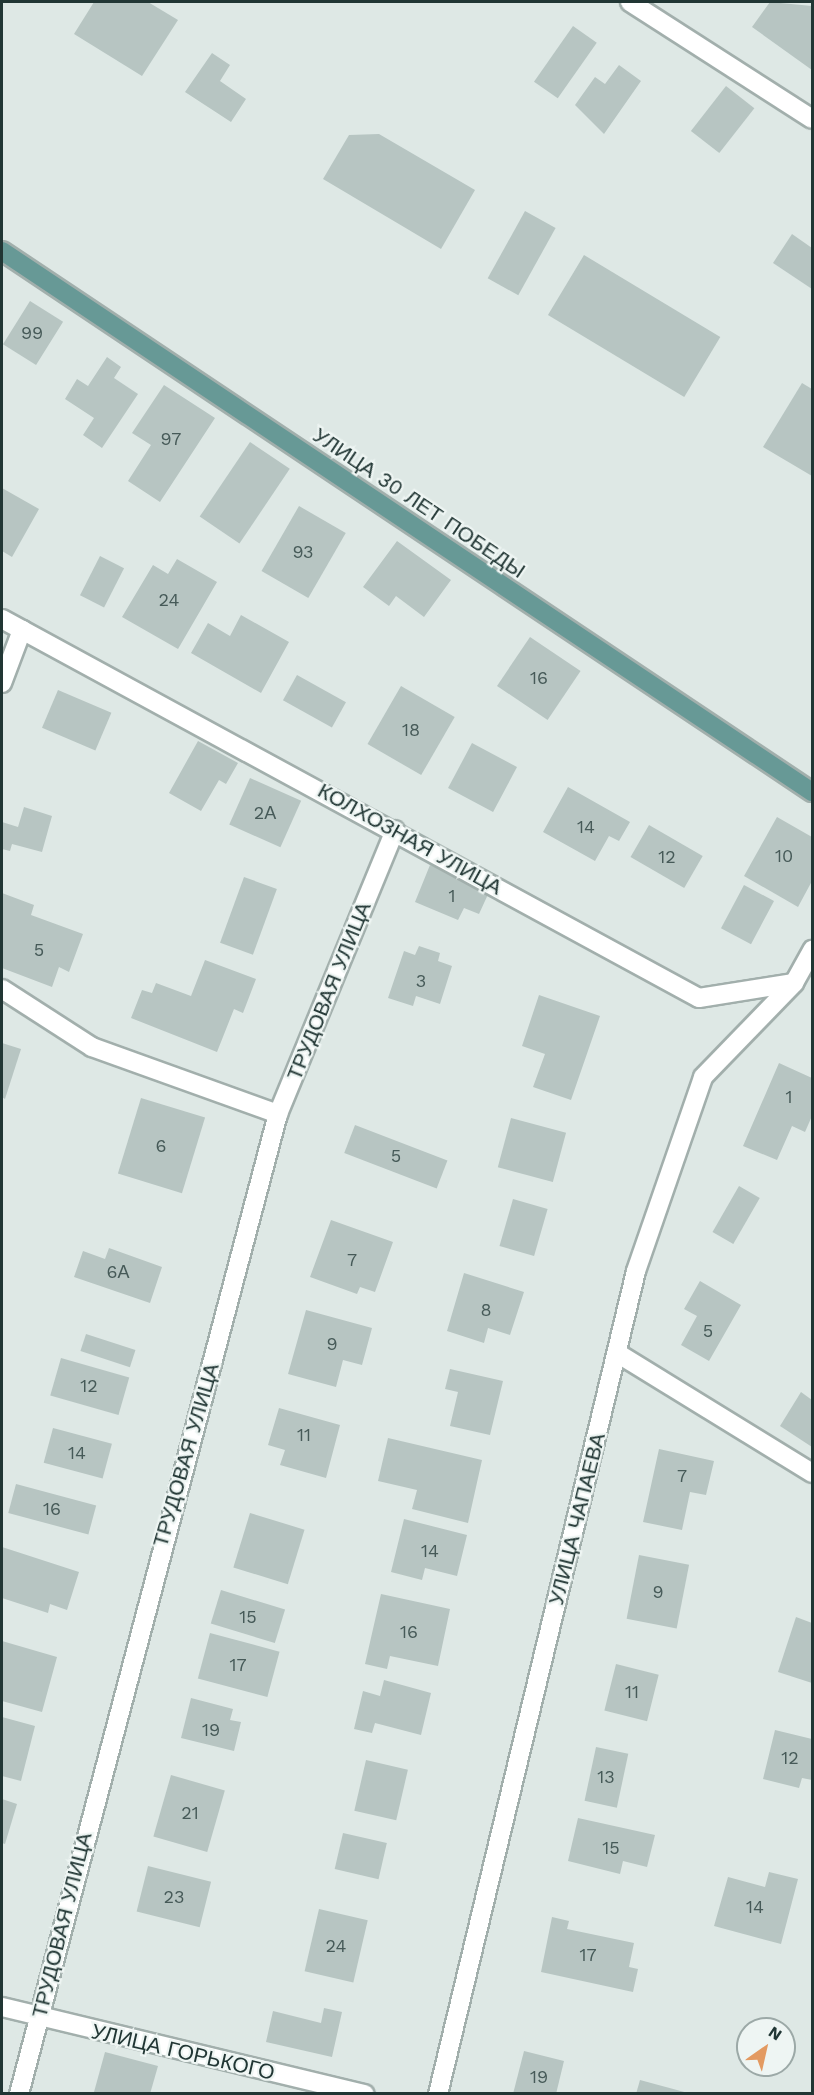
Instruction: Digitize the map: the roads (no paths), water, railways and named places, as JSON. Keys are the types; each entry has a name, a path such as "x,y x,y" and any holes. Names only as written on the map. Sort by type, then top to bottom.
{"main road":[{"name":"УЛИЦА 30 ЛЕТ ПОБЕДЫ","path":"2,251 813,792"}],"street":[{"path":"630,2 813,119"},
{"name":"КОЛХОЗНАЯ УЛИЦА","path":"2,619 395,830 699,998 794,982"},
{"path":"2,682 22,630"},
{"name":"ТРУДОВАЯ УЛИЦА","path":"19,2094 278,1114 395,830"},
{"path":"794,982 813,950"},
{"name":"УЛИЦА ЧАПАЕВА","path":"438,2094 636,1271 703,1077 794,982"},
{"path":"2,988 92,1047 278,1114"},
{"path":"616,1353 813,1473"},
{"name":"УЛИЦА ГОРЬКОГО","path":"2,2007 38,2019 365,2094"}]}
